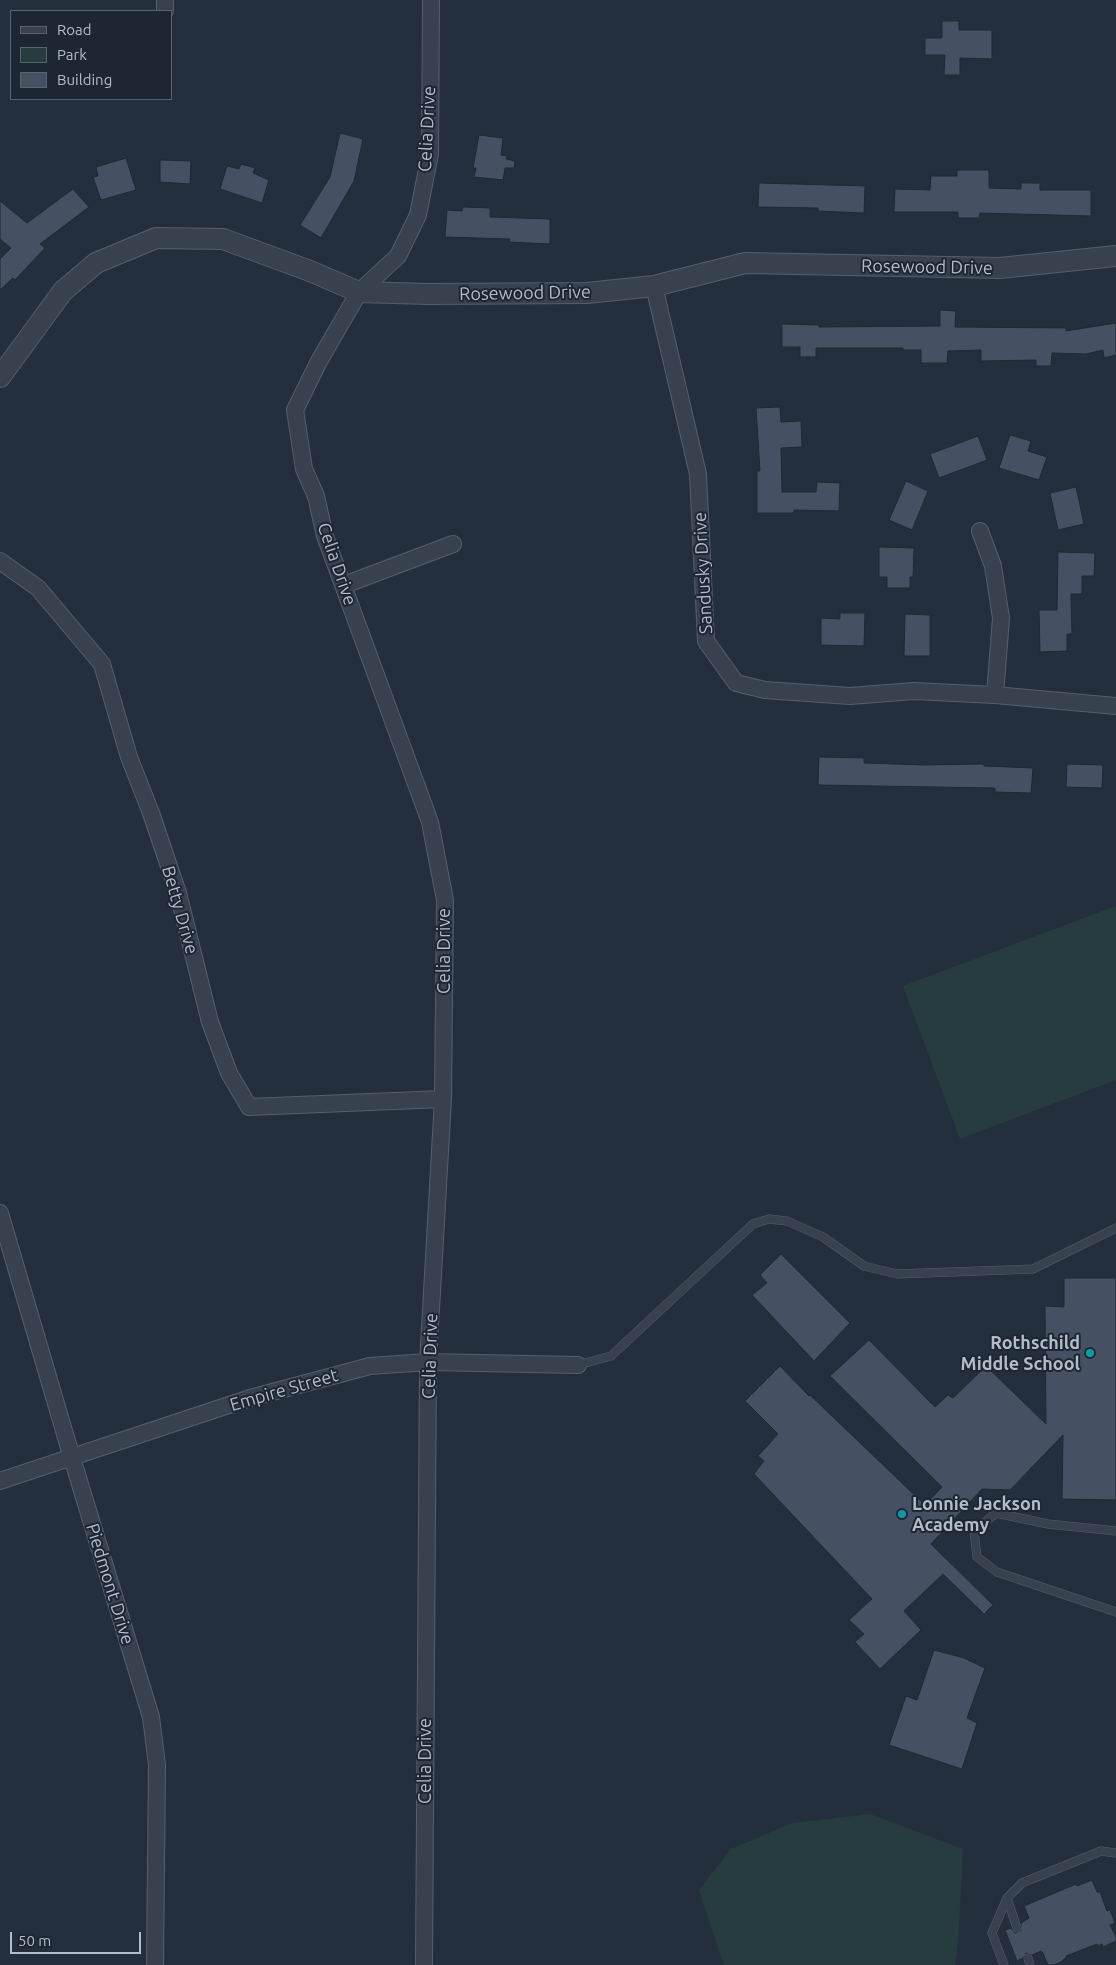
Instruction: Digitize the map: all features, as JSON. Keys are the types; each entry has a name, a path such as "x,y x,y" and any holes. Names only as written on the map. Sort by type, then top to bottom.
{"street":[{"name":"Celia Drive","path":"424,1965 428,1362 443,1099 444,900 430,822 325,536 316,496 304,469 295,410 318,363 359,292 398,256 418,215 430,154 431,0"},
{"name":"Rosewood Drive","path":"0,376 63,291 96,263 156,238 223,239 310,271 359,292 587,293 654,286 745,263 1000,268 1116,256"},
{"name":"Sandusky Drive","path":"654,286 698,474 706,641 736,683 765,690 850,696 914,692 995,695 1116,706"},
{"path":"980,531 994,566 1001,618 995,695"},
{"path":"344,585 453,544"},
{"name":"Betty Drive","path":"0,561 38,588 102,664 129,757 178,893 210,1022 229,1073 249,1106 443,1099"},
{"name":"Piedmont Drive","path":"0,1213 151,1717 157,1765 155,1965"},
{"name":"Empire Street","path":"0,1481 259,1395 370,1366 428,1362 578,1364"}],"lane":[{"path":"578,1364 611,1356 753,1224 769,1218 787,1221 823,1237 864,1266 897,1274 1033,1269 1116,1228"},
{"path":"1116,1531 1048,1524 996,1513 974,1531 977,1557 997,1572 1116,1612"},
{"path":"1004,1965 992,1933 1007,1898 1022,1883 1101,1851 1116,1853"},
{"path":"1007,1898 1017,1928"}],"green space":[{"path":"1116,906 1116,1080 960,1139 903,986"},
{"path":"870,1814 963,1849 958,1944 955,1965 724,1965 699,1890 731,1849 792,1823"}],"building":[{"path":"942,21 959,21 959,30 992,30 992,59 960,58 960,75 944,75 945,55 925,55 925,38 942,38"},
{"path":"340,133 363,139 354,181 321,238 300,225 330,177"},
{"path":"479,135 503,138 501,155 507,156 506,159 515,161 514,168 505,168 503,180 474,177 476,168 473,168"},
{"path":"126,158 136,190 101,200 93,177 98,176 96,167"},
{"path":"160,160 191,161 190,184 160,182"},
{"path":"241,164 255,168 253,173 269,180 262,203 220,189 227,166 239,169"},
{"path":"957,170 989,170 989,188 1021,189 1021,183 1040,183 1040,190 1091,190 1091,216 980,213 979,218 958,218 958,212 894,212 895,189 930,190 931,176 957,176"},
{"path":"759,183 865,186 864,213 818,211 818,208 758,207"},
{"path":"73,189 89,207 40,244 45,248 15,280 13,278 0,290 0,259 11,248 0,239 0,201 27,223"},
{"path":"463,207 490,208 490,217 550,219 550,244 509,242 510,239 445,237 447,210 462,211"},
{"path":"940,310 956,311 955,327 1066,328 1066,331 1116,323 1116,355 1104,358 1103,350 1086,354 1052,353 1051,366 1036,366 1036,360 981,361 981,350 948,351 947,363 921,363 921,350 903,350 903,348 816,348 816,357 800,357 800,347 782,347 782,324 819,325 819,327 940,326"},
{"path":"780,407 781,422 801,421 802,447 781,448 782,492 816,492 817,482 840,483 839,511 794,510 794,513 757,513 757,471 760,471 756,408"},
{"path":"1010,435 1031,441 1028,451 1047,457 1039,480 999,468"},
{"path":"978,436 987,460 939,478 930,454"},
{"path":"906,481 928,491 912,530 889,520"},
{"path":"1076,487 1084,524 1058,530 1050,493"},
{"path":"879,547 914,548 913,577 910,577 910,588 887,588 887,577 879,577"},
{"path":"1058,552 1095,553 1094,576 1082,576 1082,594 1071,594 1072,634 1067,634 1067,651 1040,652 1039,610 1057,610"},
{"path":"840,613 865,613 864,646 821,645 821,618 840,619"},
{"path":"905,614 930,615 930,656 904,656"},
{"path":"819,757 864,758 864,763 984,764 984,766 1033,768 1031,793 995,792 995,788 818,785"},
{"path":"1067,764 1103,765 1102,788 1066,787"},
{"path":"781,1254 850,1323 814,1361 752,1295 767,1283 760,1275"},
{"name":"Lonnie Jackson Academy","path":"1064,1278 1116,1278 1116,1500 1062,1499 1063,1435 1010,1490 982,1489 931,1544 993,1605 984,1614 943,1574 904,1611 921,1630 880,1669 855,1642 864,1634 849,1620 872,1599 754,1474 764,1461 758,1456 778,1434 745,1401 780,1366 809,1396 925,1505 942,1487 830,1376 869,1340 935,1407 948,1395 953,1398 986,1366 1046,1424 1045,1306 1064,1307"},
{"path":"934,1650 964,1658 985,1668 967,1718 977,1723 962,1769 889,1745 906,1696 917,1700"},
{"path":"1092,1880 1097,1892 1100,1892 1107,1911 1110,1910 1115,1923 1110,1925 1116,1941 1103,1947 1102,1944 1098,1946 1097,1944 1066,1956 1063,1961 1054,1965 1048,1965 1041,1951 1032,1955 1026,1953 1023,1958 1017,1961 1005,1930 1011,1928 1015,1933 1021,1931 1021,1923 1029,1918 1024,1906 1076,1884 1077,1886"}],"place":[{"name":"Rothschild Middle School","path":"1090,1353"},
{"name":"Lonnie Jackson Academy","path":"902,1514"}]}
